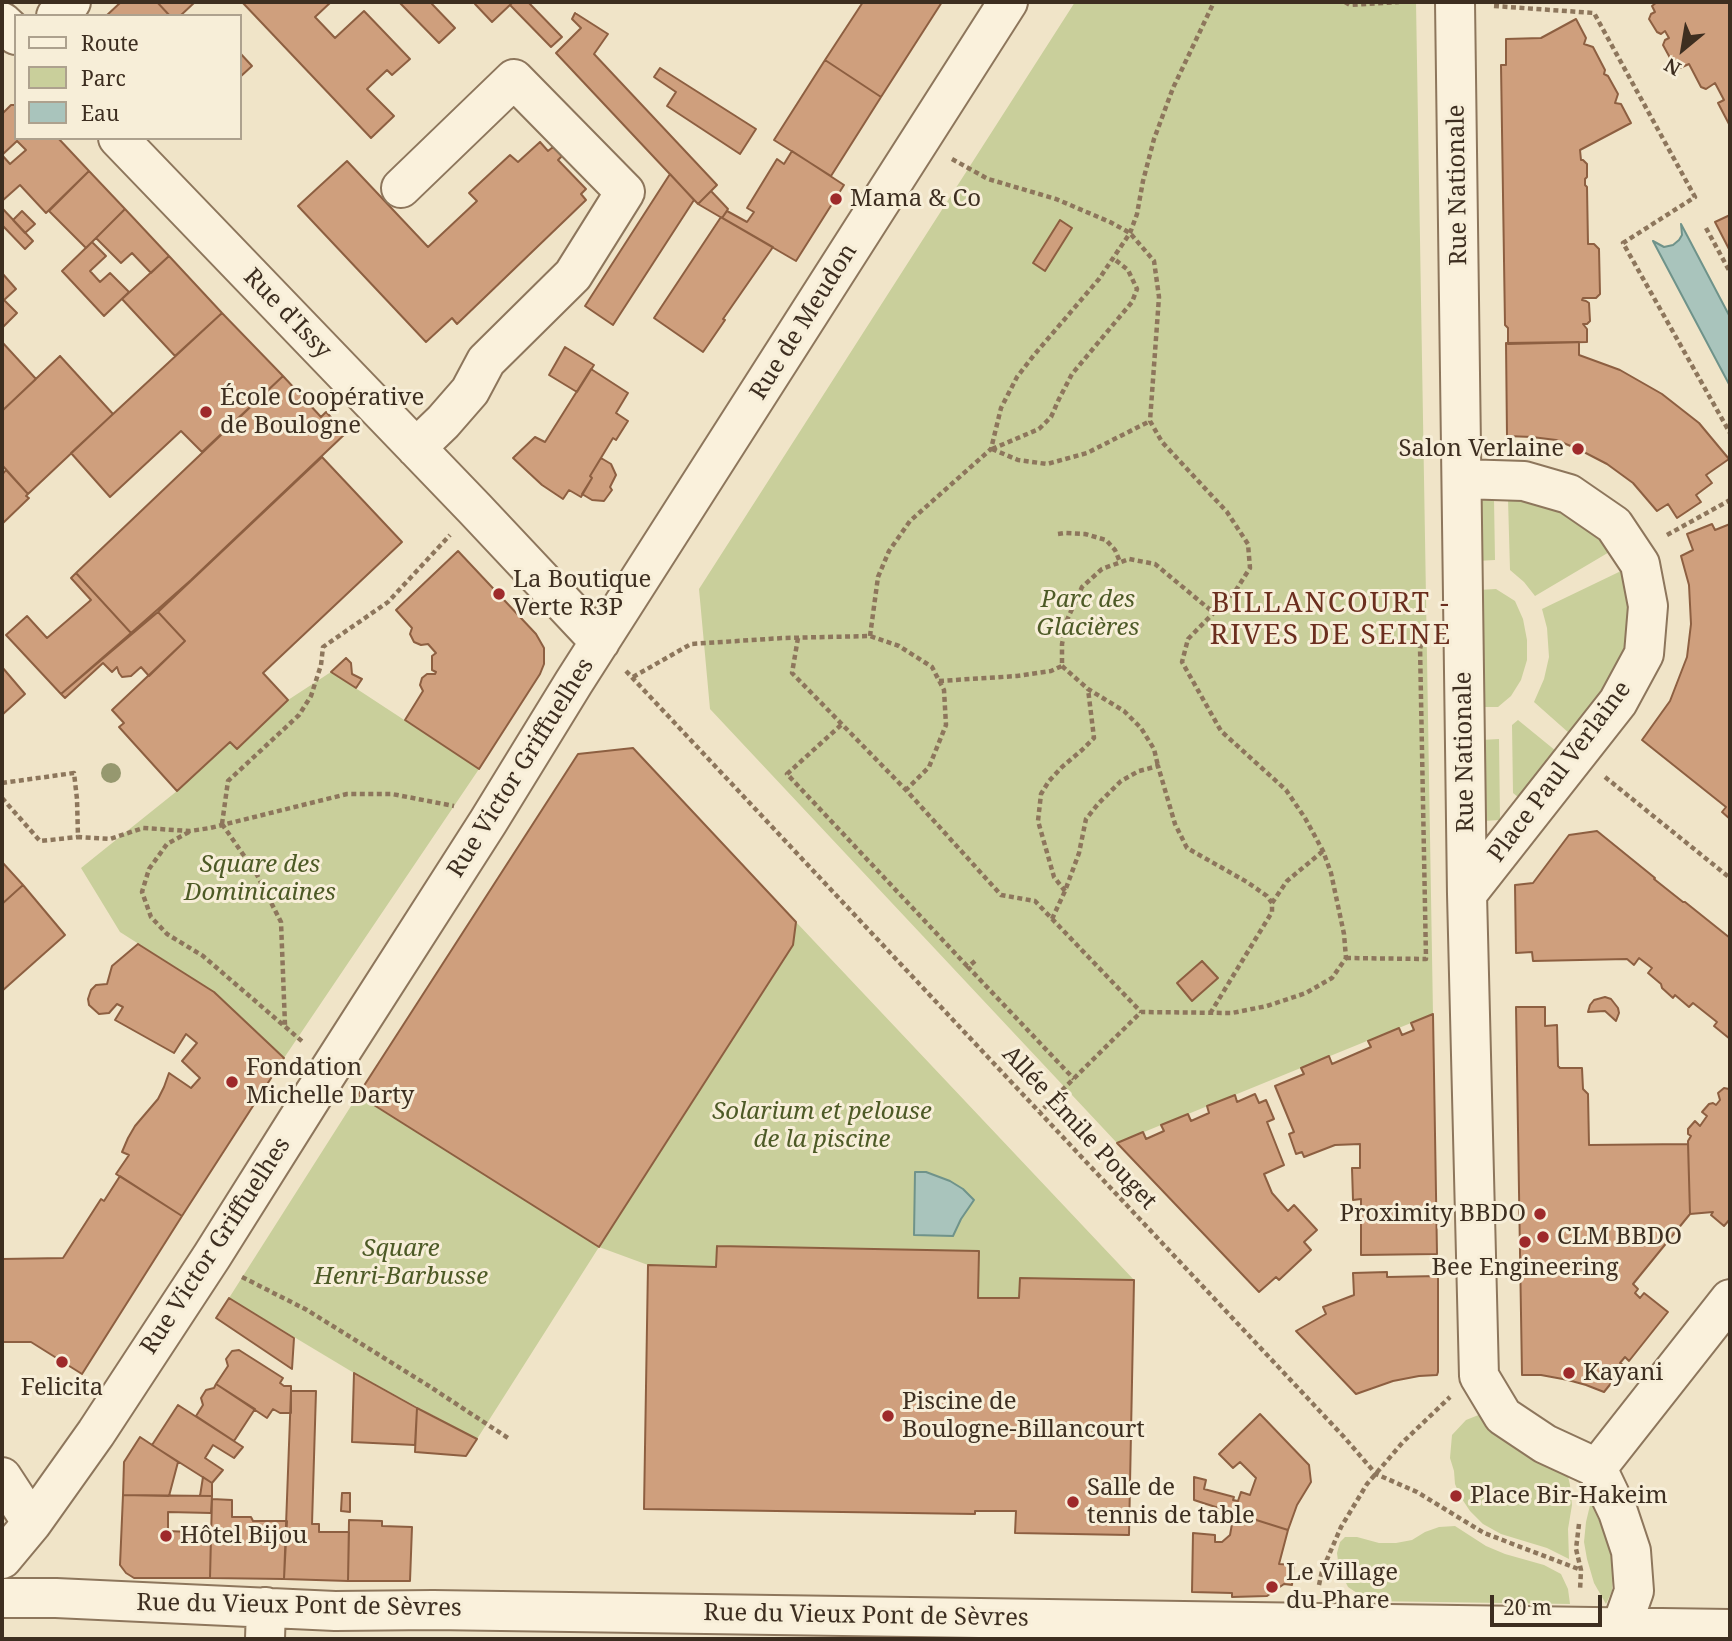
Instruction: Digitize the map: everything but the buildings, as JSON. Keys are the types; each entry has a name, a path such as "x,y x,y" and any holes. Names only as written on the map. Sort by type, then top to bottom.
{"street":[{"path":"58,14 71,2"},
{"name":"Rue de Meudon","path":"600,642 1007,2"},
{"name":"Rue Nationale","path":"1455,2 1467,894 1479,1376"},
{"path":"401,188 514,79 625,192 573,275 486,361 470,391 416,448"},
{"name":"Rue d'Issy","path":"120,140 600,642"},
{"name":"Place Paul Verlaine","path":"1462,479 1524,481 1569,494 1614,525 1640,565 1648,606 1644,654 1619,702 1467,894"},
{"name":"Rue Victor Griffuelhes","path":"2,1559 32,1523 96,1433 212,1256 600,642"},
{"path":"1597,1468 1730,1299"},
{"path":"1479,1376 1503,1416 1545,1444 1597,1468 1618,1512 1631,1550 1634,1591 1619,1634"},
{"path":"2,1476 32,1523"},
{"name":"Rue du Vieux Pont de Sèvres","path":"2,1598 56,1598 266,1623 335,1625 867,1628 1311,1623 1619,1634 1730,1629"}],"path":[{"path":"991,449 1001,408 1017,377 1099,279 1130,233 1154,139 1173,88 1214,2"},
{"path":"1345,2 1350,5 1399,2"},
{"path":"1455,2 1594,13 1695,197 1623,243 1730,433"},
{"path":"798,638 792,673 906,790 1002,895 1035,901 1141,1012 1232,1013 1266,1006 1306,993 1332,978 1346,958 1344,934 1331,873 1323,851 1305,818 1286,790 1221,731 1182,662 1188,639 1236,590 1250,568 1248,544 1227,512 1162,442 1150,421 1159,297 1154,261 1130,233 1056,199 988,179 920,140"},
{"path":"1706,228 1730,272"},
{"path":"870,636 878,577 889,551 910,521 991,449 1039,429 1051,417 1072,374 1132,302 1137,289 1128,270 1113,258"},
{"path":"991,449 1018,460 1047,464 1087,453 1150,421"},
{"path":"1634,556 1730,500"},
{"path":"285,1026 281,922 256,873 222,824 228,781 299,715 311,696 321,665 323,647 388,602 475,509"},
{"path":"1058,534 1085,534 1106,540 1115,550 1120,562"},
{"path":"1210,1013 1272,912 1272,903 1267,895 1247,882 1187,848 1175,824 1154,749 1141,728 1124,711 1088,689 1062,666 1062,644 1067,620 1082,587 1101,569 1129,559 1154,564 1214,613"},
{"path":"632,677 691,644 870,636 899,646 932,667 944,690 946,726 929,767 906,790"},
{"name":"Allée Émile Pouget","path":"600,642 1376,1474 1417,1492 1484,1533 1581,1570"},
{"path":"1346,958 1426,960 1420,646 1429,647"},
{"path":"939,681 1017,676 1051,671 1062,666"},
{"path":"1065,891 1054,877 1038,821 1041,794 1062,767 1094,738 1088,689"},
{"path":"841,725 787,774 1074,1079"},
{"path":"1577,754 1730,878"},
{"path":"1052,919 1079,853 1086,819 1121,781 1139,771 1158,766"},
{"path":"2,783 74,774 78,799 78,837"},
{"path":"2,798 40,841 78,837 110,839 143,828 190,831 210,828 347,794 392,794 455,806 488,822"},
{"path":"190,831 167,844 149,869 142,892 150,917 167,933 203,956 297,1038 333,1064"},
{"path":"1272,903 1287,881 1323,851"},
{"path":"968,967 975,961"},
{"path":"1040,1112 1141,1012"},
{"path":"212,1256 242,1277 307,1310 508,1438"},
{"path":"1311,1623 1322,1571 1340,1527 1367,1484 1403,1442 1444,1402 1479,1376"},
{"path":"1580,1512 1576,1549 1581,1570 1580,1597"}],"green space":[{"name":"Parc des Glacières","path":"1075,2 1416,2 1433,1014 1117,1143 710,709 699,589"},
{"path":"1494,499 1495,560 1477,561 1476,500"},
{"path":"1508,499 1543,503 1569,514 1591,530 1611,551 1535,596 1510,570"},
{"path":"1621,571 1629,614 1627,641 1620,663 1609,683 1569,733 1534,702 1544,679 1549,657 1547,628 1542,609"},
{"path":"1496,589 1515,601 1523,619 1527,660 1521,680 1511,696 1498,707 1480,707 1478,590"},
{"name":"Square des Dominicaines","path":"331,672 479,769 284,1058 214,992 120,932 81,868 177,791 230,742 237,748 288,700"},
{"path":"1518,720 1556,751 1518,797 1513,793 1512,725"},
{"path":"1499,739 1500,820 1483,821 1481,740"},
{"name":"Solarium et pelouse de la piscine","path":"796,922 1134,1280 1020,1278 1019,1298 978,1298 979,1251 717,1246 716,1267 648,1265 599,1247 793,945"},
{"name":"Square Henri-Barbusse","path":"358,1095 599,1247 477,1439 354,1373 229,1298"},
{"path":"1481,1414 1515,1447 1567,1472 1572,1505 1568,1529 1569,1559 1547,1548 1501,1534 1483,1524 1460,1496 1450,1458 1452,1435 1466,1420"},
{"path":"1591,1501 1614,1564 1612,1591 1606,1604 1594,1583 1584,1542"},
{"path":"1455,1526 1486,1546 1544,1565 1561,1574 1568,1589 1570,1604 1369,1601 1348,1587 1339,1569 1337,1553 1340,1542 1345,1537 1396,1543 1412,1540 1439,1527"}],"water":[{"path":"1681,224 1730,317 1730,386 1653,241 1664,247 1673,245 1682,235"},
{"path":"915,1172 926,1172 950,1181 974,1200 953,1236 914,1235"}],"place":[{"name":"Mama & Co","path":"836,199"},
{"name":"École Coopérative de Boulogne","path":"206,412"},
{"name":"Salon Verlaine","path":"1578,449"},
{"name":"La Boutique Verte R3P","path":"499,594"},
{"name":"Fondation Michelle Darty","path":"232,1082"},
{"name":"Proximity BBDO","path":"1540,1214"},
{"name":"CLM BBDO","path":"1543,1237"},
{"name":"Bee Engineering","path":"1525,1242"},
{"name":"Felicita","path":"62,1362"},
{"name":"Kayani","path":"1569,1373"},
{"name":"Piscine de Boulogne-Billancourt","path":"888,1416"},
{"name":"Place Bir-Hakeim","path":"1456,1496"},
{"name":"Salle de tennis de table","path":"1073,1502"},
{"name":"Hôtel Bijou","path":"166,1536"},
{"name":"Le Village du Phare","path":"1272,1587"}],"district":[{"name":"BILLANCOURT - RIVES DE SEINE","path":"1331,620"}]}
